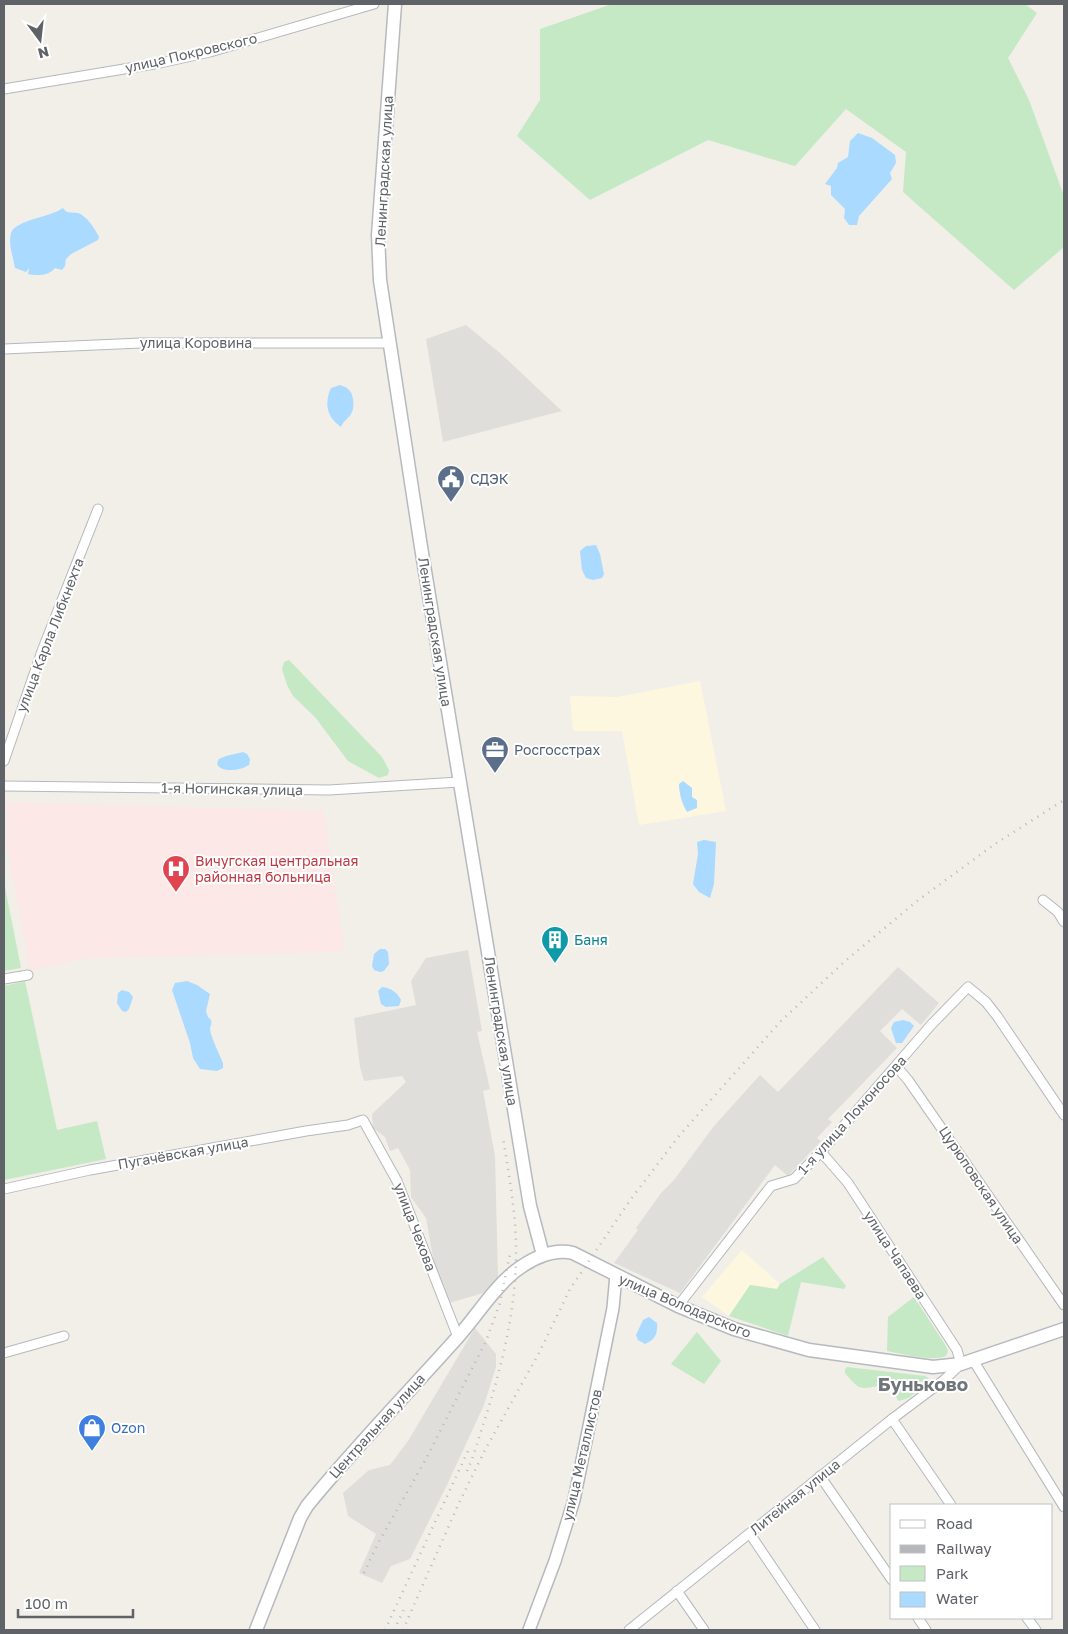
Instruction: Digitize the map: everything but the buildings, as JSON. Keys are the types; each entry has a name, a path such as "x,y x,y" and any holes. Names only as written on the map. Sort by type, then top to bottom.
{"main road":[{"name":"Ленинградская улица","path":"395,4 378,235 380,280 459,782 530,1206 543,1255"},
{"name":"улица Володарского","path":"543,1255 556,1251 573,1253 678,1306 749,1334 809,1350 933,1367 967,1362 1064,1329"},
{"name":"Центральная улица","path":"256,1630 300,1518 307,1506 458,1337 505,1280 520,1268 543,1255"}],"street":[{"name":"улица Покровского","path":"4,89 160,63 210,52 374,4"},
{"name":"улица Коровина","path":"4,349 141,343 389,343"},
{"name":"улица Карла Либкнехта","path":"4,762 42,651 98,509"},
{"name":"1-я Ногинская улица","path":"4,786 329,790 459,782"},
{"path":"1043,900 1058,912 1064,922"},
{"path":"4,979 28,975"},
{"name":"1-я улица Ломоносова","path":"678,1306 771,1186 783,1184 794,1179 821,1152 968,987 997,1016 1064,1115"},
{"name":"Цурюповская улица","path":"896,1066 908,1080 1064,1305"},
{"name":"Пугачёвская улица","path":"4,1189 56,1177 348,1125 363,1120"},
{"name":"улица Чехова","path":"363,1120 397,1181 458,1337"},
{"name":"улица Чапаева","path":"821,1152 848,1183 957,1350 967,1362 1064,1508"},
{"name":"улица Металлистов","path":"530,1630 555,1561 574,1500 613,1308 616,1276"},
{"path":"4,1353 64,1336"},
{"name":"Литейная улица","path":"629,1630 820,1476 967,1362"},
{"path":"892,1419 950,1504"},
{"path":"820,1476 890,1577"},
{"path":"750,1534 815,1630"},
{"path":"677,1591 704,1630"},
{"path":"919,1619 926,1630"},
{"path":"1028,1619 1036,1630"}],"shaded area":[{"path":"466,325 500,353 562,411 443,442 426,339"},
{"path":"700,681 726,811 639,825 622,731 573,731 570,696 617,697"},
{"name":"Вичугская центральная районная больница","path":"4,802 324,811 345,952 89,958 30,970 4,833"},
{"path":"468,950 482,1031 477,1032 490,1089 483,1091 495,1156 498,1277 483,1293 449,1303 436,1274 426,1218 411,1197 410,1170 398,1148 390,1151 385,1137 373,1128 372,1114 406,1082 402,1076 364,1081 360,1067 354,1018 416,1005 411,981 426,958"},
{"path":"898,967 939,1003 921,1025 902,1009 880,1031 897,1048 828,1119 832,1122 817,1138 821,1141 788,1176 775,1165 680,1293 614,1263 638,1230 636,1228 661,1193 674,1180 714,1126 760,1075 778,1092"},
{"path":"742,1250 780,1284 777,1289 750,1285 729,1316 702,1297"},
{"path":"475,1328 496,1354 496,1367 484,1405 410,1559 391,1566 382,1583 359,1573 376,1534 348,1516 343,1493 369,1470 390,1465 408,1441"}],"green space":[{"path":"612,4 1025,4 1037,13 1008,58 1029,100 1064,196 1064,247 1014,290 903,192 906,152 846,109 795,166 708,140 590,200 517,136 540,100 540,29"},
{"path":"289,660 382,757 389,770 388,775 379,778 348,761 315,717 293,696 282,669 284,662"},
{"path":"4,882 21,968 4,971"},
{"path":"25,981 57,1130 97,1121 106,1159 4,1180 4,986"},
{"path":"823,1257 846,1286 844,1289 801,1282 788,1336 729,1316 750,1285 777,1289 780,1284"},
{"path":"914,1297 946,1346 948,1351 946,1356 925,1358 887,1351 888,1317"},
{"path":"697,1332 721,1361 704,1384 671,1364"},
{"path":"847,1367 925,1376 928,1378 929,1383 908,1398 899,1401 893,1391 887,1386 859,1387 845,1373"}],"water":[{"path":"858,133 872,138 895,155 896,163 890,173 892,179 859,216 857,225 849,225 844,218 845,209 831,195 831,186 825,184 837,168 838,163 848,157 850,141"},
{"path":"63,208 68,212 78,213 85,217 99,237 98,240 71,254 66,259 62,270 55,268 46,274 35,275 28,274 29,268 26,272 15,268 10,241 11,233 14,229 26,222"},
{"path":"340,385 347,388 353,397 351,414 341,427 333,419 327,405 331,388"},
{"path":"596,545 604,574 602,578 593,580 586,578 582,570 580,551 586,546"},
{"path":"243,752 250,759 249,765 234,770 218,766 219,759"},
{"path":"683,781 692,788 692,797 697,800 697,808 687,812 682,802 679,784"},
{"path":"704,840 716,842 714,884 710,898 699,892 693,884 698,854 697,842"},
{"path":"380,949 385,949 388,952 389,964 384,971 380,972 374,970 372,966 374,954"},
{"path":"187,981 210,994 206,1011 211,1020 212,1036 223,1063 223,1068 217,1071 200,1069 193,1058 190,1043 172,990 175,983"},
{"path":"382,987 391,989 398,995 401,1000 399,1006 386,1007 381,1004 378,991"},
{"path":"122,990 129,992 133,997 126,1012 122,1011 117,1003 118,993"},
{"path":"903,1020 910,1022 914,1026 902,1043 896,1043 891,1028 894,1022"},
{"path":"649,1317 657,1323 657,1330 655,1336 645,1344 638,1340 636,1335 643,1320"}],"railway":[{"path":"403,1630 458,1505 485,1450 539,1353 570,1289 631,1199 679,1136 780,1022 844,962 917,901 995,844 1064,800"},
{"path":"467,1471 496,1384 513,1300 516,1258 515,1227 503,1137"},
{"path":"364,1573 377,1545 426,1459 486,1341 500,1303 510,1254"},
{"path":"385,1630 468,1451"},
{"path":"394,1630 406,1605"}],"place":[{"name":"СДЭК","path":"451,503"},
{"name":"Росгосстрах","path":"495,774"},
{"name":"Вичугская центральная районная больница","path":"176,893"},
{"name":"Баня","path":"555,964"},
{"name":"Ozon","path":"92,1452"}],"district":[{"name":"Буньково","path":"923,1384"}]}
